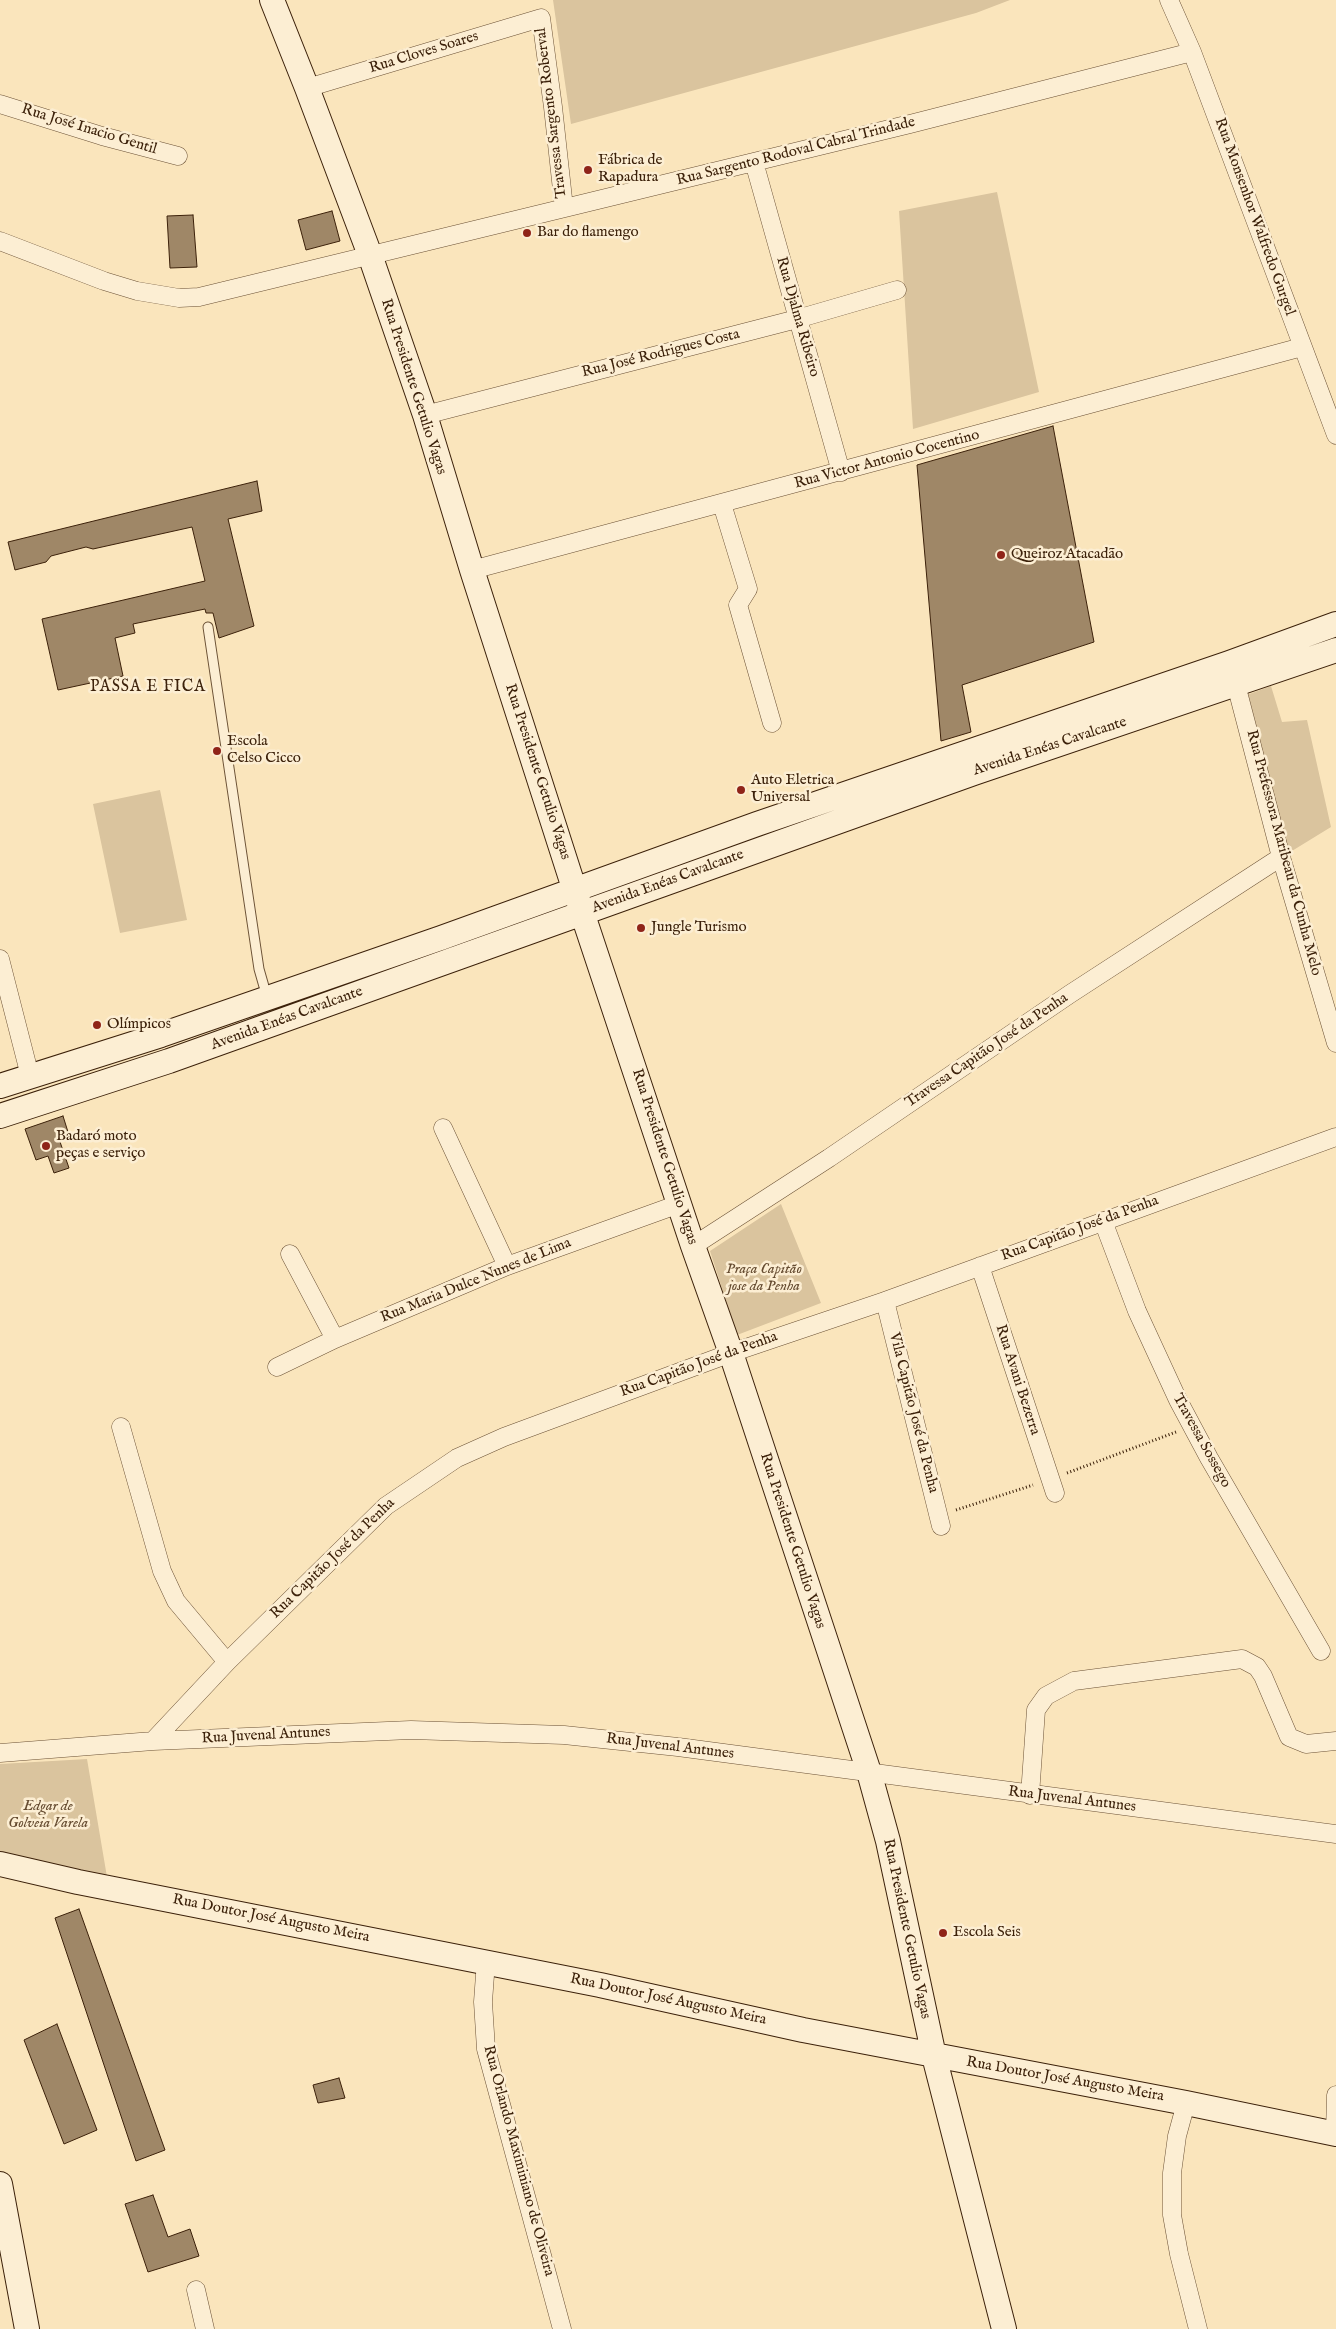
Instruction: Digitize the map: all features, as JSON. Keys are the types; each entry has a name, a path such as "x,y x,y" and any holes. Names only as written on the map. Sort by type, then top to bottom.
{"street":[{"name":"Rua Presidente Getulio Vagas","path":"272,0 308,88 370,256 424,415 575,891 693,1246 731,1352 776,1494 869,1772 888,1841 934,2056 1004,2329"},
{"name":"Rua Monsenhor Walfredo Gurgel","path":"1169,0 1192,52 1336,435"},
{"name":"Rua Cloves Soares","path":"308,88 541,18"},
{"name":"Travessa Sargento Roberval","path":"541,18 564,208"},
{"name":"Rua Sargento Rodoval Cabral Trindade","path":"0,241 104,281 137,291 179,298 199,297 754,162 1192,52"},
{"name":"Rua José Inacio Gentil","path":"0,104 102,136 178,156"},
{"name":"Rua Djalma Ribeiro","path":"754,162 841,472"},
{"name":"Rua José Rodrigues Costa","path":"424,415 797,319 897,290"},
{"name":"Rua Victor Antonio Cocentino","path":"472,570 1302,347"},
{"path":"722,504 748,589 738,605 772,723"},
{"name":"Avenida Enéas Cavalcante","path":"1233,674 1336,624"},
{"name":"Avenida Enéas Cavalcante","path":"0,1086 161,1035 442,938 757,824 1102,718 1233,674 1336,650"},
{"name":"Rua Prefessora Maribeau da Cunha Melo","path":"1233,674 1281,857 1336,1043"},
{"name":"Avenida Enéas Cavalcante","path":"0,1116 169,1061 583,914 765,846 974,773 1102,718"},
{"path":"757,824 765,846"},
{"name":"Travessa Capitão José da Penha","path":"693,1246 829,1158 1070,994 1281,857"},
{"path":"442,938 449,962"},
{"path":"0,960 30,1076"},
{"path":"161,1035 169,1061"},
{"path":"443,1128 507,1266"},
{"name":"Rua Capitão José da Penha","path":"152,1741 227,1662 386,1506 457,1458 504,1437 731,1352 885,1301 1336,1137"},
{"name":"Rua Maria Dulce Nunes de Lima","path":"277,1367 336,1339 507,1266 679,1204"},
{"name":"Travessa Sossego","path":"1103,1221 1150,1340 1192,1426 1320,1651"},
{"path":"290,1254 336,1339"},
{"name":"Rua Avani Bezerra","path":"980,1266 1053,1486"},
{"name":"Vila Capitão José da Penha","path":"885,1301 940,1520"},
{"path":"121,1427 162,1571 176,1601 227,1662"},
{"path":"1030,1794 1036,1710 1046,1696 1074,1681 1242,1659 1257,1667 1263,1676 1289,1736 1306,1744 1336,1741"},
{"name":"Rua Juvenal Antunes","path":"0,1753 152,1741 411,1730 564,1735 678,1747 1336,1834"},
{"name":"Rua Doutor José Augusto Meira","path":"0,1864 78,1882 486,1961 803,2030 1186,2103 1335,2134"},
{"name":"Rua Orlando Maximiniano de Oliveira","path":"486,1961 483,2002 486,2049 562,2329"},
{"path":"1335,2134 1336,2095"},
{"path":"1186,2103 1177,2136 1172,2174 1172,2215 1179,2254 1198,2329"},
{"path":"0,2184 27,2329"},
{"path":"196,2290 205,2329"}],"lane":[{"path":"208,627 259,969 267,997"}],"path":[{"path":"940,1520 1053,1486 1192,1426"}],"green space":[{"path":"553,0 1010,0 976,13 571,124"},
{"path":"997,192 1039,392 913,429 899,211"},
{"path":"1271,686 1282,722 1307,720 1331,827 1287,854 1244,696"},
{"path":"160,790 187,920 120,933 93,804"},
{"name":"Praça Capitão jose da Penha","path":"781,1204 821,1303 737,1335 710,1251"},
{"name":"Edgar de Golveia Varela","path":"87,1759 107,1877 0,1855 0,1764"}],"building":[{"path":"332,211 340,241 306,250 298,220"},
{"path":"193,215 197,267 170,268 167,216"},
{"name":"Queiroz Atacadão","path":"1053,426 1094,642 962,685 971,732 941,741 917,465"},
{"path":"257,481 262,511 228,519 254,626 219,638 213,613 206,613 205,609 133,624 135,633 115,638 123,676 58,690 42,619 205,581 192,527 93,549 86,547 51,556 46,562 15,570 8,542"},
{"name":"Badaró moto peças e serviço","path":"63,1116 68,1132 58,1136 69,1168 54,1173 48,1156 36,1160 25,1129"},
{"path":"79,1909 165,2150 136,2161 55,1918"},
{"path":"57,2024 97,2130 64,2144 24,2040"},
{"path":"339,2078 345,2098 318,2103 313,2085"},
{"path":"153,2195 168,2237 190,2229 199,2256 148,2272 125,2204"}],"place":[{"name":"Fábrica de Rapadura","path":"588,170"},
{"name":"Bar do flamengo","path":"527,233"},
{"name":"Queiroz Atacadão","path":"1001,555"},
{"name":"Escola Celso Cicco","path":"217,751"},
{"name":"Auto Eletrica Universal","path":"741,790"},
{"name":"Jungle Turismo","path":"641,928"},
{"name":"Olímpicos","path":"97,1025"},
{"name":"Badaró moto peças e serviço","path":"46,1146"},
{"name":"Escola Seis","path":"943,1933"}],"district":[{"name":"PASSA E FICA","path":"148,688"}]}
